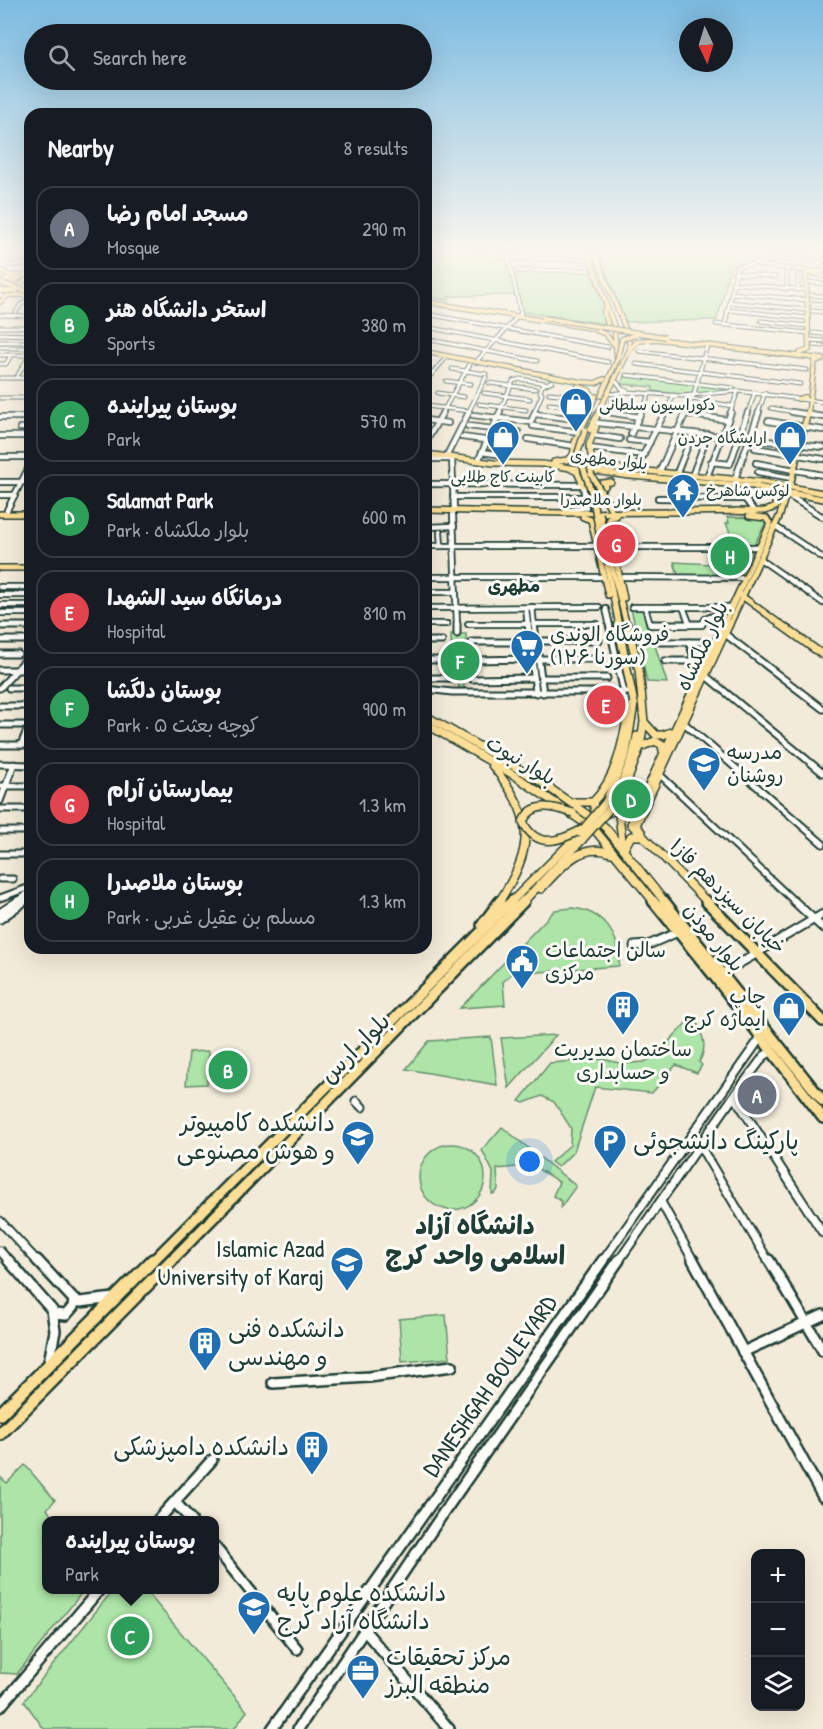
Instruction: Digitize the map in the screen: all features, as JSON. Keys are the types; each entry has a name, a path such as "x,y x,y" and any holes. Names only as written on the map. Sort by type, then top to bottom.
{"main road":[{"path":"601,330 615,345"},
{"path":"554,462 570,459 604,379 616,362 613,330"},
{"path":"618,330 665,337"},
{"path":"624,330 630,349"},
{"path":"631,330 822,357"},
{"path":"811,330 814,351 822,357"},
{"path":"614,339 616,334 620,333 627,335 629,340"},
{"path":"646,333 633,334 636,337 822,357"},
{"path":"593,802 595,811 603,814 612,812 612,804 626,753 634,704 615,610 616,594 584,446 614,373 621,341 626,337 640,334 702,341"},
{"path":"574,449 582,460 589,459 592,435 630,349 638,341 656,339"},
{"path":"803,354 812,342"},
{"path":"716,346 822,357"},
{"path":"803,354 808,360 815,361 822,357"},
{"path":"432,355 582,384 593,392 595,398"},
{"path":"432,356 552,381 582,384 604,379"},
{"path":"790,486 808,414 805,397 808,360"},
{"path":"805,397 815,361"},
{"path":"614,373 622,365"},
{"path":"805,397 822,402"},
{"path":"590,451 595,464 610,468"},
{"name":"بلوار مطهری","path":"432,456 502,462 554,462 689,476 823,499"},
{"name":"بلوار مطهری","path":"450,457 494,463 542,464 630,476 735,479 823,492"},
{"path":"542,464 689,476"},
{"path":"565,467 577,472 583,485 611,482 630,476"},
{"path":"589,475 601,489 606,504 611,509 660,512"},
{"path":"564,513 588,509 590,504 585,483 589,475"},
{"path":"585,497 611,482"},
{"path":"752,486 774,497 777,495 806,495"},
{"name":"بلوار ملکشاه","path":"636,825 672,731 696,690 706,661 731,607 760,559 787,496"},
{"path":"751,513 774,509 776,507 774,497"},
{"path":"0,512 8,510 24,511"},
{"name":"بلوار ملاصدرا","path":"432,513 736,511 751,513"},
{"name":"بلوار ملاصدرا","path":"474,513 620,516 775,514 781,511"},
{"path":"0,512 24,512"},
{"name":"بلوار ملکشاه","path":"696,690 706,676 725,634 744,578 770,524 766,518 751,513"},
{"path":"575,516 590,518 610,601 615,610"},
{"path":"588,831 626,784 640,747 644,722 639,676 609,527 609,518 620,516"},
{"path":"593,526 595,523 602,522 609,527"},
{"path":"0,568 24,568"},
{"path":"740,593 823,654"},
{"path":"616,594 624,608"},
{"path":"629,676 635,678 639,676"},
{"name":"بلوار ملکشاه","path":"640,836 630,822 684,723 690,702"},
{"path":"571,801 583,804 593,802 603,792 621,751 626,717 634,704"},
{"path":"573,813 550,807 534,807 528,811 523,822 531,834 549,841 588,831 612,819 612,804 633,755 644,707"},
{"name":"بلوار نبوت","path":"432,721 573,813 588,831"},
{"path":"644,722 648,730 655,734 663,736 672,731"},
{"name":"بلوار نبوت","path":"432,725 571,801"},
{"path":"640,747 646,742 655,741 662,745 663,751"},
{"path":"466,953 514,881 526,848 522,810 517,799 511,788 484,757"},
{"path":"571,801 588,831 620,854 761,1037 768,1054 823,1118"},
{"path":"612,804 620,854"},
{"name":"خیابان سیزدهم فاز۱","path":"636,825 823,1022"},
{"name":"بلوار ارس","path":"0,1414 417,995 466,953 588,831"},
{"path":"620,854 630,836 640,836"},
{"name":"خیابان سیزدهم فاز۱","path":"640,836 823,1015"},
{"path":"466,953 491,940 578,853 597,847 620,854"},
{"name":"بلوار موذن","path":"620,854 723,973 823,1101"},
{"name":"بلوار ارس","path":"0,1434 426,1003 466,953"},
{"path":"417,995 418,1001 426,1003"}],"street":[{"path":"439,330 608,362"},
{"path":"476,362 506,330"},
{"path":"511,330 608,347"},
{"path":"777,330 823,334"},
{"path":"0,334 24,334"},
{"path":"432,340 537,361"},
{"path":"0,342 24,348"},
{"path":"812,342 823,342"},
{"path":"812,342 823,346"},
{"path":"0,347 24,343"},
{"path":"659,473 693,397 707,345"},
{"path":"6,353 11,346"},
{"path":"639,351 807,370"},
{"path":"0,355 24,357"},
{"path":"0,364 6,364 10,357"},
{"path":"432,374 445,359"},
{"path":"432,430 470,364"},
{"path":"636,364 800,384"},
{"path":"16,378 23,367"},
{"path":"452,369 486,376 450,457 457,634"},
{"path":"626,375 805,397"},
{"path":"0,378 24,378"},
{"path":"479,459 514,380 545,383 552,381"},
{"path":"446,381 471,384"},
{"path":"617,382 622,389 634,392"},
{"path":"489,383 535,389"},
{"path":"473,415 532,421 542,394 540,391 545,383"},
{"path":"693,397 738,391 805,397"},
{"path":"706,479 738,391"},
{"path":"611,394 634,392 674,395 732,406"},
{"path":"711,462 730,464 755,392"},
{"path":"438,393 464,397"},
{"path":"484,393 530,399"},
{"path":"549,393 595,398"},
{"path":"632,434 650,393"},
{"path":"735,479 765,393"},
{"path":"635,471 674,395"},
{"path":"0,398 24,398"},
{"path":"612,401 644,406"},
{"path":"478,404 526,410"},
{"path":"549,404 590,409"},
{"path":"432,407 469,411"},
{"path":"771,408 823,417"},
{"path":"642,411 649,413"},
{"path":"608,412 646,422"},
{"path":"535,414 585,420"},
{"path":"685,414 727,420"},
{"path":"0,417 24,417"},
{"path":"432,421 448,423"},
{"path":"768,421 823,430"},
{"path":"598,423 823,447"},
{"path":"468,426 518,432"},
{"path":"533,426 580,432"},
{"path":"676,475 693,433"},
{"path":"689,476 708,434"},
{"path":"432,435 440,436"},
{"path":"592,435 620,439"},
{"path":"0,436 24,436"},
{"path":"462,437 514,444"},
{"path":"528,440 574,449"},
{"path":"629,440 650,442"},
{"path":"755,448 823,459"},
{"path":"590,451 644,455"},
{"path":"482,452 502,455"},
{"path":"0,457 24,457"},
{"path":"756,463 823,475"},
{"path":"758,472 792,477"},
{"path":"8,510 24,478"},
{"path":"0,482 22,482"},
{"path":"432,484 583,485 585,508 543,513"},
{"path":"0,495 15,495"},
{"path":"787,496 823,517"},
{"path":"453,497 585,497"},
{"path":"658,498 745,499 751,513"},
{"path":"432,526 454,526"},
{"path":"775,526 823,558"},
{"path":"440,532 441,546"},
{"path":"432,546 597,546"},
{"path":"620,547 759,547"},
{"path":"760,559 823,603"},
{"path":"432,577 601,577"},
{"path":"624,577 744,578"},
{"path":"0,588 24,587"},
{"path":"432,592 456,592"},
{"path":"0,595 24,595"},
{"path":"0,605 24,605"},
{"path":"432,608 599,607"},
{"path":"632,607 731,607"},
{"path":"645,607 650,625 702,625 705,619 723,612"},
{"path":"683,607 690,625"},
{"path":"529,608 539,690"},
{"path":"606,609 624,693"},
{"path":"0,613 24,613"},
{"path":"432,624 447,624"},
{"path":"468,624 597,624"},
{"path":"0,626 24,626"},
{"path":"725,634 823,709"},
{"path":"0,640 24,640"},
{"path":"10,650 14,640"},
{"path":"432,641 442,641"},
{"path":"472,645 472,642 599,641"},
{"path":"660,642 706,642"},
{"path":"689,642 695,661"},
{"path":"0,654 18,654"},
{"path":"473,656 473,660 603,659"},
{"path":"432,660 445,660"},
{"path":"0,688 24,661"},
{"path":"665,661 706,661"},
{"path":"0,670 24,670"},
{"path":"706,676 823,773"},
{"path":"432,678 450,678"},
{"path":"472,679 607,678"},
{"path":"9,688 24,688"},
{"path":"432,690 445,692 539,690 632,692"},
{"path":"0,706 24,706"},
{"path":"684,723 823,844"},
{"path":"0,725 24,724"},
{"path":"0,745 21,745 24,738"},
{"path":"0,764 24,765"},
{"path":"0,801 3,786 14,765"},
{"path":"657,772 823,928"},
{"path":"3,786 24,786"},
{"path":"0,809 24,809"},
{"path":"0,831 24,831"},
{"path":"0,854 23,854"},
{"path":"0,879 13,879"},
{"path":"0,898 24,891"},
{"path":"0,919 24,894"},
{"path":"0,913 24,900"},
{"path":"0,906 11,908"},
{"path":"723,973 823,914"},
{"path":"634,946 648,945 678,932"},
{"name":"DANESHGAH BOULEVARD","path":"272,1729 761,1037"},
{"path":"753,1050 761,1048 768,1054"},
{"name":"DANESHGAH BOULEVARD","path":"298,1729 646,1221 734,1096 768,1054"},
{"path":"734,1096 823,1233"},
{"path":"356,1101 362,1107"},
{"path":"700,1146 823,1351"},
{"path":"661,1202 823,1497"},
{"path":"636,1214 646,1221"},
{"path":"0,1221 74,1300 80,1302 115,1298"},
{"path":"0,1251 54,1314 55,1331 48,1366"},
{"path":"54,1314 66,1315 73,1307 74,1300"},
{"path":"743,1352 823,1315"},
{"path":"273,1383 369,1377 452,1365"},
{"path":"524,1373 536,1381"},
{"path":"162,1516 212,1460"},
{"path":"175,1502 187,1516"},
{"path":"219,1552 297,1649"},
{"path":"0,1707 96,1594"},
{"path":"365,1631 449,1729"}],"green space":[{"path":"626,375 731,387 728,391 686,395 653,391 653,387 621,384"},
{"path":"727,517 760,518 766,522 754,545 735,545 726,523 729,523"},
{"path":"708,549 753,549 740,576 678,575 674,562 712,564"},
{"path":"631,608 643,608 667,683 647,682"},
{"path":"451,634 466,634 468,669 463,669 464,689 459,689 457,668 452,668"},
{"path":"572,908 593,914 608,927 617,945 619,966 511,974 503,982 505,1005 460,1008 555,910"},
{"path":"690,1016 694,1017 697,1023 704,1045 699,1062 702,1065 697,1073 676,1065 652,1093 595,1087 574,1151 558,1167 551,1162 570,1145 571,1128 554,1102 542,1096 524,1103 519,1101 550,1063 603,1059 623,1064 644,1062 654,1057"},
{"path":"556,1035 509,1088 501,1038"},
{"path":"491,1037 497,1085 406,1069 429,1041"},
{"path":"209,1051 207,1084 186,1085 189,1052"},
{"path":"502,1127 576,1186 561,1207 561,1201 553,1196 559,1182 538,1169 532,1162 527,1166 497,1169 498,1189 495,1194 492,1194 493,1172 482,1150"},
{"path":"452,1144 465,1146 475,1154 483,1164 485,1177 483,1190 475,1200 465,1208 452,1210 439,1208 429,1200 421,1190 419,1177 421,1164 429,1154 439,1146"},
{"path":"446,1315 450,1358 402,1362 399,1319"},
{"path":"25,1465 55,1500 47,1509 51,1516 42,1516 42,1594 81,1594 17,1674 0,1673 0,1477 7,1483"},
{"path":"110,1594 148,1594 247,1711 234,1729 44,1729 24,1701"}],"tunnel":[{"path":"606,330 663,338"}],"place":[{"name":"دکوراسیون سلطانی","path":"576,433"},
{"name":"کابینت کاج طلایی","path":"503,466"},
{"name":"ارايشگاه جردن","path":"790,466"},
{"name":"لوکس شاهرخ","path":"683,519"},
{"name":"بیمارستان آرام","path":"616,544"},
{"name":"بوستان ملاصدرا","path":"730,556"},
{"name":"بوستان دلگشا","path":"460,661"},
{"name":"فروشگاه الوندی (سورنا ۱۲۶)","path":"527,675"},
{"name":"درمانگاه سید الشهدا","path":"606,705"},
{"name":"مدرسه روشنان","path":"704,792"},
{"name":"Salamat Park","path":"631,799"},
{"name":"سالن اجتماعات مرکزی","path":"522,990"},
{"name":"ساختمان مدیریت و حسابداری","path":"623,1036"},
{"name":"چاپ ایماژه کرج","path":"789,1037"},
{"name":"استخر دانشگاه هنر","path":"228,1070"},
{"name":"مسجد امام رضا","path":"757,1095"},
{"name":"دانشکده کامپیوتر و هوش مصنوعی","path":"358,1166"},
{"name":"پارکینگ دانشجوئی","path":"610,1170"},
{"name":"Islamic Azad University of Karaj","path":"347,1292"},
{"name":"دانشکده فنی و مهندسی","path":"205,1372"},
{"name":"دانشکده دامپزشکی","path":"312,1476"},
{"name":"بوستان پیراینده","path":"130,1636"},
{"name":"دانشکده علوم پایه دانشگاه آزاد کرج","path":"254,1636"},
{"name":"مرکز تحقیقات منطقه البرز","path":"363,1700"}],"district":[{"name":"مطهری","path":"514,586"},
{"name":"دانشگاه آزاد اسلامی واحد کرج","path":"475,1240"}]}
